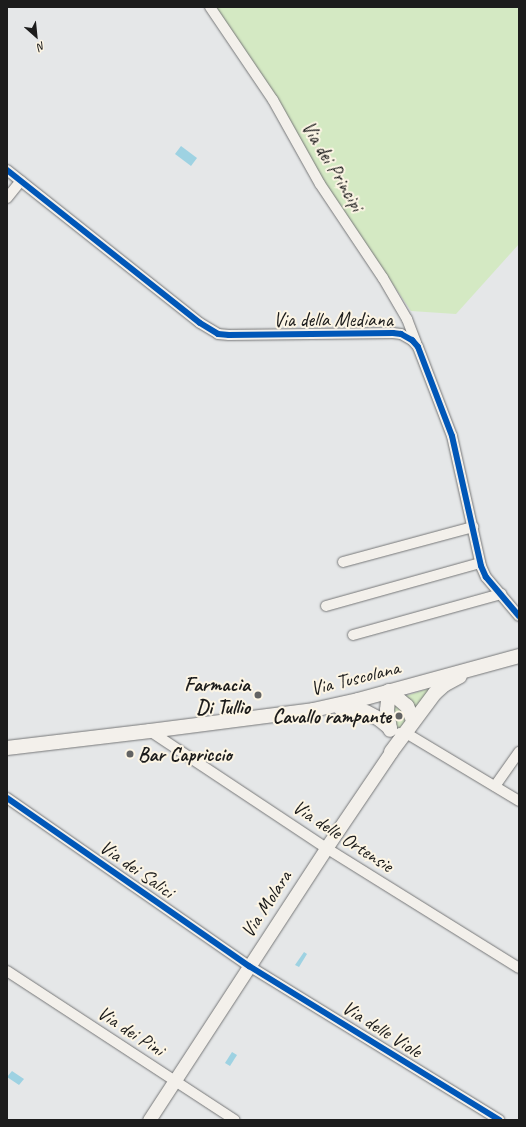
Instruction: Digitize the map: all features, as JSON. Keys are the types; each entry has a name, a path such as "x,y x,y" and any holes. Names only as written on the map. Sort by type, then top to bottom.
{"main road":[{"name":"Via Tuscolana","path":"7,748 329,707 519,656"},
{"path":"391,752 406,733 413,720 444,685 458,677 501,660"},
{"path":"389,691 407,706 413,720"},
{"path":"389,691 387,710 390,728 391,752"},
{"path":"329,707 366,712 380,719 390,728"}],"street":[{"name":"Via dei Principi","path":"210,7 273,100 323,189 383,278 407,319 418,346"},
{"name":"Via della Mediana","path":"7,170 200,323 218,334 393,333 407,336 418,346 452,436 480,563 484,574 519,616"},
{"path":"7,198 21,181"},
{"path":"344,562 473,527"},
{"path":"326,606 480,563"},
{"path":"353,635 501,594"},
{"path":"390,728 399,733 406,733 519,801"},
{"name":"Via delle Ortensie","path":"150,731 326,848 519,968"},
{"name":"Via Molara","path":"150,1120 326,848 391,752"},
{"path":"495,786 519,752"},
{"name":"Via dei Salici","path":"7,798 249,966"},
{"name":"Via delle Viole","path":"249,966 499,1120"},
{"name":"Via dei Pini","path":"7,971 235,1120"}],"green space":[{"path":"205,7 519,7 519,244 456,314 411,311"},
{"path":"434,687 416,711 402,697"},
{"path":"393,701 400,704 407,723 400,730 393,726"}],"water":[{"path":"181,146 197,158 191,166 175,154"},
{"path":"304,952 307,954 299,967 295,965"},
{"path":"232,1052 237,1055 230,1066 225,1063"},
{"path":"12,1071 24,1079 19,1085 7,1077"}],"cycle path":[{"path":"7,170 200,323 218,334 393,333 401,334 412,340 418,347 452,436 481,566 486,577 519,616"},
{"path":"7,798 249,966 499,1120"}],"place":[{"name":"Farmacia Di Tullio","path":"258,695"},
{"name":"Cavallo rampante","path":"399,716"},
{"name":"Bar Capriccio","path":"130,754"}]}
